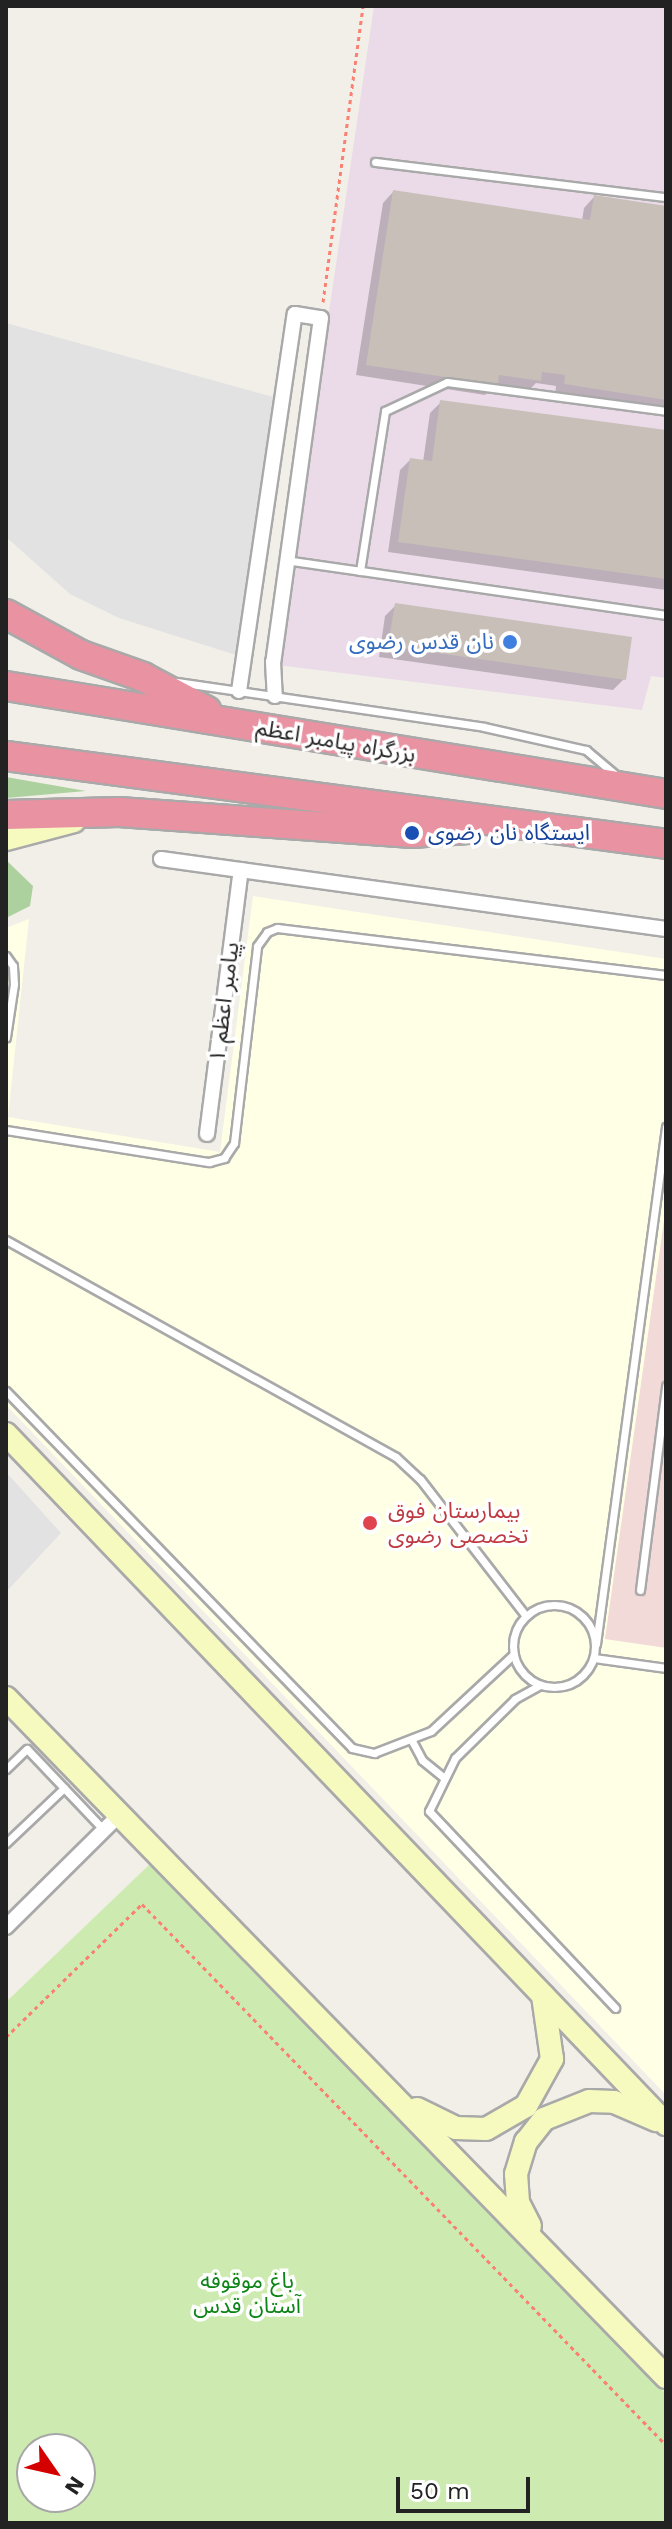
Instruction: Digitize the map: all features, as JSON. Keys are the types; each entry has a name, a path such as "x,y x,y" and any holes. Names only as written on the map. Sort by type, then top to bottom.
{"highway":[{"path":"6,614 81,655 143,677 229,723"},
{"name":"بزرگراه پیامبر اعظم","path":"6,686 666,794"},
{"path":"6,756 666,844"},
{"path":"6,815 119,812 412,833 520,825"}],"street":[{"path":"239,691 295,314 321,318 273,662 275,696"},
{"path":"258,557 289,561"},
{"path":"6,839 119,812"},
{"path":"161,859 666,929"},
{"name":"پیامبر اعظم ۱","path":"207,1134 241,870"},
{"path":"6,1434 666,2124"},
{"path":"6,1698 111,1823 405,2104 666,2377"},
{"path":"6,1927 111,1823"},
{"path":"405,2104 456,2128 486,2129 526,2106 552,2059 543,1995"},
{"path":"540,2244 518,2202 516,2174 526,2142 544,2119 562,2108 601,2101 666,2124"}],"lane":[{"path":"375,162 666,197"},
{"path":"360,571 385,411 447,382 666,411"},
{"path":"289,561 666,615"},
{"path":"143,677 484,727 586,750 631,788"},
{"path":"6,1130 209,1162 224,1158 234,1143 257,946 277,928 666,975"},
{"path":"6,956 13,966 14,984 6,1037"},
{"path":"596,1644 586,1619 563,1605 550,1605 526,1616 517,1627 514,1654 519,1667 540,1685 553,1687 579,1680 594,1658 596,1644 666,1127"},
{"path":"6,1240 396,1457 420,1479 526,1616"},
{"path":"640,1590 666,1386"},
{"path":"6,1391 352,1748 374,1753 431,1731 514,1654"},
{"path":"594,1658 666,1668"},
{"path":"540,1685 515,1699 455,1758 443,1777 429,1811 615,2008"},
{"path":"411,1739 422,1760 443,1777"},
{"path":"6,1769 27,1749 64,1788 111,1823"},
{"path":"6,1843 64,1788"}],"path":[{"path":"321,318 363,6"},
{"path":"6,2037 142,1904 666,2445"}],"shaded area":[{"path":"374,6 666,6 666,678 651,676 642,710 277,665"},
{"path":"6,323 273,397 236,655 119,618 70,594 6,537"},
{"name":"بیمارستان فوق تخصصی رضوی","path":"253,896 666,959 666,1206 605,1639 666,1648 666,2095 6,1405 6,928 29,919 8,1117 220,1152"},
{"path":"666,1206 666,1648 604,1640"},
{"path":"6,1472 61,1533 6,1592"}],"green space":[{"path":"6,777 29,781 86,791 6,798"},
{"path":"6,860 33,886 30,906 6,918"},
{"name":"باغ موقوفه آستان قدس","path":"151,1863 666,2394 666,2523 6,2523 6,2002"}],"building":[{"path":"393,190 590,220 594,195 666,206 666,400 564,384 565,375 542,372 541,381 499,375 498,385 366,365"},
{"path":"440,400 666,430 666,579 398,542 410,458 432,461"},
{"name":"نان قدس رضوی","path":"395,603 632,637 626,680 388,646"}],"place":[{"name":"نان قدس رضوی","path":"510,642"},
{"name":"ایستگاه نان رضوی","path":"412,833"},
{"name":"بیمارستان فوق تخصصی رضوی","path":"370,1523"}]}
